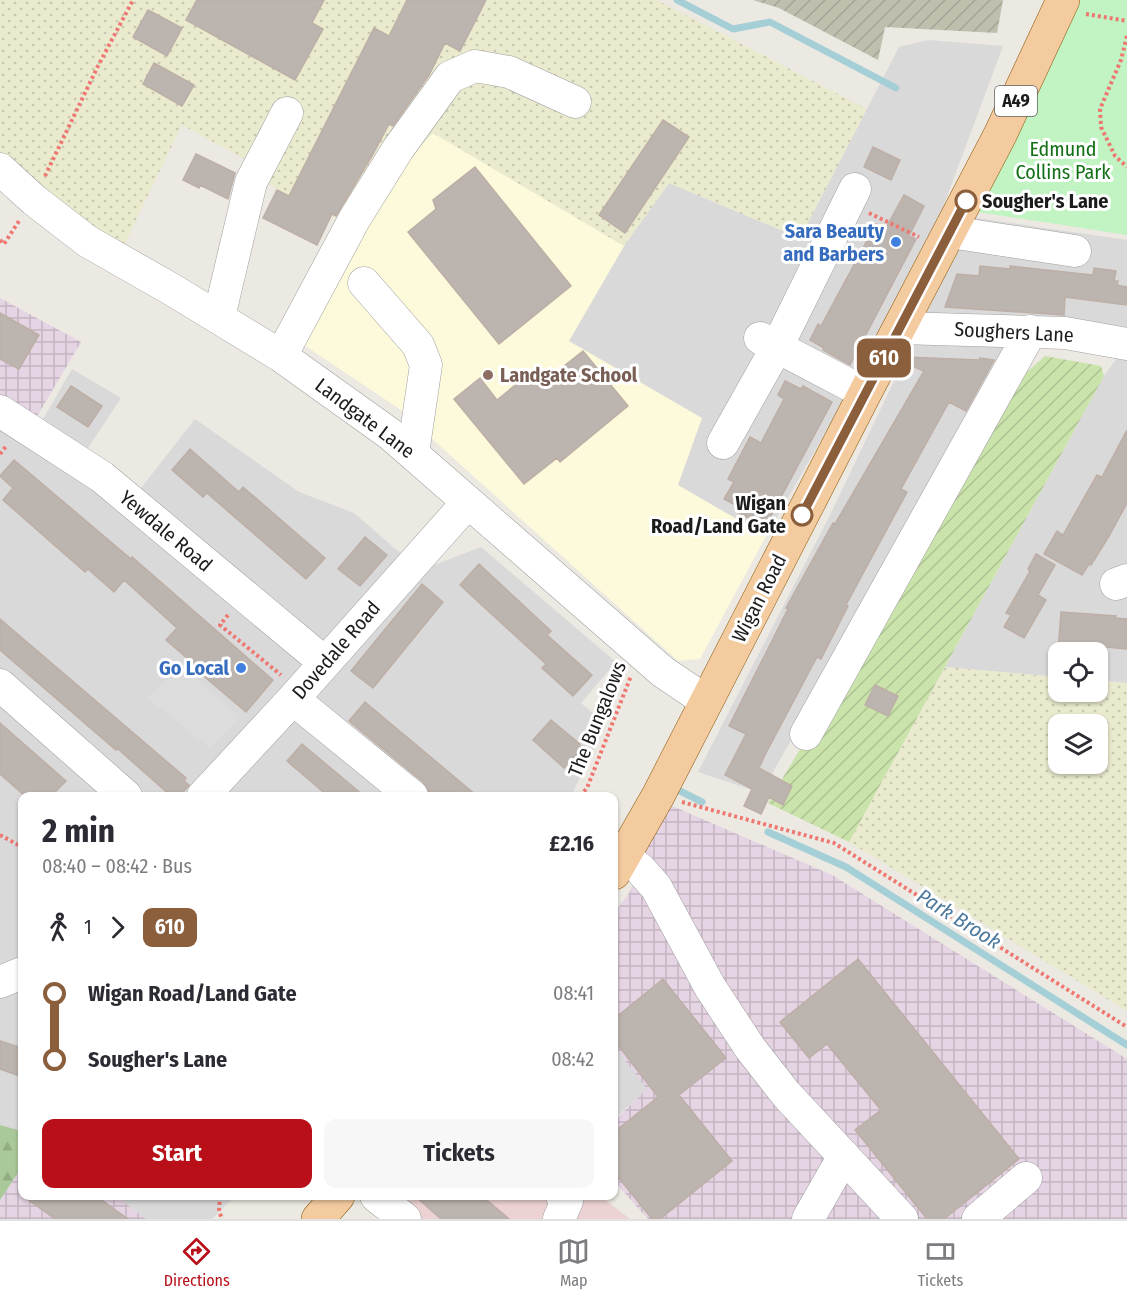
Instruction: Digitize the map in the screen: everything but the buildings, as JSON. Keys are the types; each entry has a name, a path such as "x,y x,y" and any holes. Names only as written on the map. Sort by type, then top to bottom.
{"main road":[{"name":"Wigan Road","path":"619,864 658,796 865,393 901,328 1000,135 1061,4"},
{"path":"318,1219 335,1200"}],"street":[{"path":"282,356 355,218 398,149 450,77 475,66 509,72 575,102"},
{"path":"219,317 251,182 287,112"},
{"name":"Landgate Lane","path":"0,169 34,200 87,241 282,356 390,434 675,681 706,700"},
{"path":"723,443 769,342 852,196"},
{"path":"946,240 1075,250"},
{"path":"364,283 418,345 426,365 413,453"},
{"name":"Soughers Lane","path":"901,328 1065,333 1127,344"},
{"path":"806,734 1031,331"},
{"path":"769,342 865,393"},
{"name":"Yewdale Road","path":"0,411 102,477 324,663"},
{"name":"Dovedale Road","path":"205,792 227,750 296,695 468,502"},
{"path":"0,685 121,792"},
{"path":"296,695 407,792"},
{"path":"619,864 640,869 656,887 710,987 750,1048 786,1094 902,1219"},
{"path":"0,982 18,975"},
{"path":"808,1219 844,1156"},
{"path":"978,1219 1026,1178"},
{"path":"381,1200 405,1219"},
{"path":"559,1219 566,1200"}],"path":[{"path":"1,243 34,200 98,66 133,0"},
{"path":"1061,4 1127,21"},
{"path":"1127,36 1121,60 1100,109 1101,127 1115,156 1127,167"},
{"path":"852,196 946,240"},
{"path":"220,625 296,695"},
{"name":"The Bungalows","path":"584,792 641,652"},
{"path":"658,796 834,843 1127,1027"},
{"path":"0,835 18,845"},
{"path":"220,1200 219,1211 222,1219"}],"shaded area":[{"path":"753,0 1003,0 997,33 885,27 878,60 779,8"},
{"path":"928,40 1003,46 935,229 897,308 766,536 677,485 569,341 624,246 669,183 800,238 899,47"},
{"name":"Landgate School","path":"433,133 624,246 569,341 702,418 678,485 766,536 700,659 678,661 398,408 286,333 345,224"},
{"path":"970,217 1127,240 1127,335 1029,324 761,793 698,772 830,515"},
{"path":"0,298 81,342 36,418 0,396"},
{"path":"1127,344 1127,683 1108,681 1108,642 1048,642 1048,676 945,667 1104,376"},
{"path":"72,369 121,398 74,469 123,511 195,419 299,492 354,513 399,552 429,567 481,547 616,662 581,703 606,724 573,792 18,792 18,1130 0,1125 0,426 31,440"},
{"path":"182,665 240,717 210,748 147,698"},
{"path":"663,802 832,875 1127,1059 1127,1219 648,1219 618,1185 618,1117 647,1089 618,1051 618,908 630,892"},
{"path":"618,1051 648,1089 618,1115"},
{"path":"18,1173 18,1200 121,1200 146,1219 0,1219 0,1200"},
{"path":"121,1200 231,1200 212,1219 146,1219"},
{"path":"387,1200 605,1200 630,1219 413,1219"}],"green space":[{"path":"0,0 657,0 867,109 800,238 669,183 624,246 433,133 345,224 249,174 252,163 182,125 124,245 36,190 0,154"},
{"name":"Edmund Collins Park","path":"1077,0 1127,0 1127,235 965,210"},
{"path":"1045,356 1101,366 1104,376 849,842 768,803 1020,378"},
{"path":"945,667 1048,676 1048,702 1108,702 1108,682 1127,683 1127,1011 849,842"},
{"path":"0,1125 18,1130 18,1173 0,1200"}],"waterway":[{"path":"677,0 733,29 770,22 896,88"},
{"name":"Park Brook","path":"678,790 702,802"},
{"name":"Park Brook","path":"768,832 846,867 1127,1045"}],"bus line":[{"name":"610","path":"802,515 966,201"}],"place":[{"name":"Sougher's Lane","path":"966,201"},
{"name":"Sara Beauty and Barbers","path":"896,242"},
{"name":"Landgate School","path":"488,375"},
{"name":"Wigan Road/Land Gate","path":"802,515"},
{"name":"Go Local","path":"241,668"}]}
